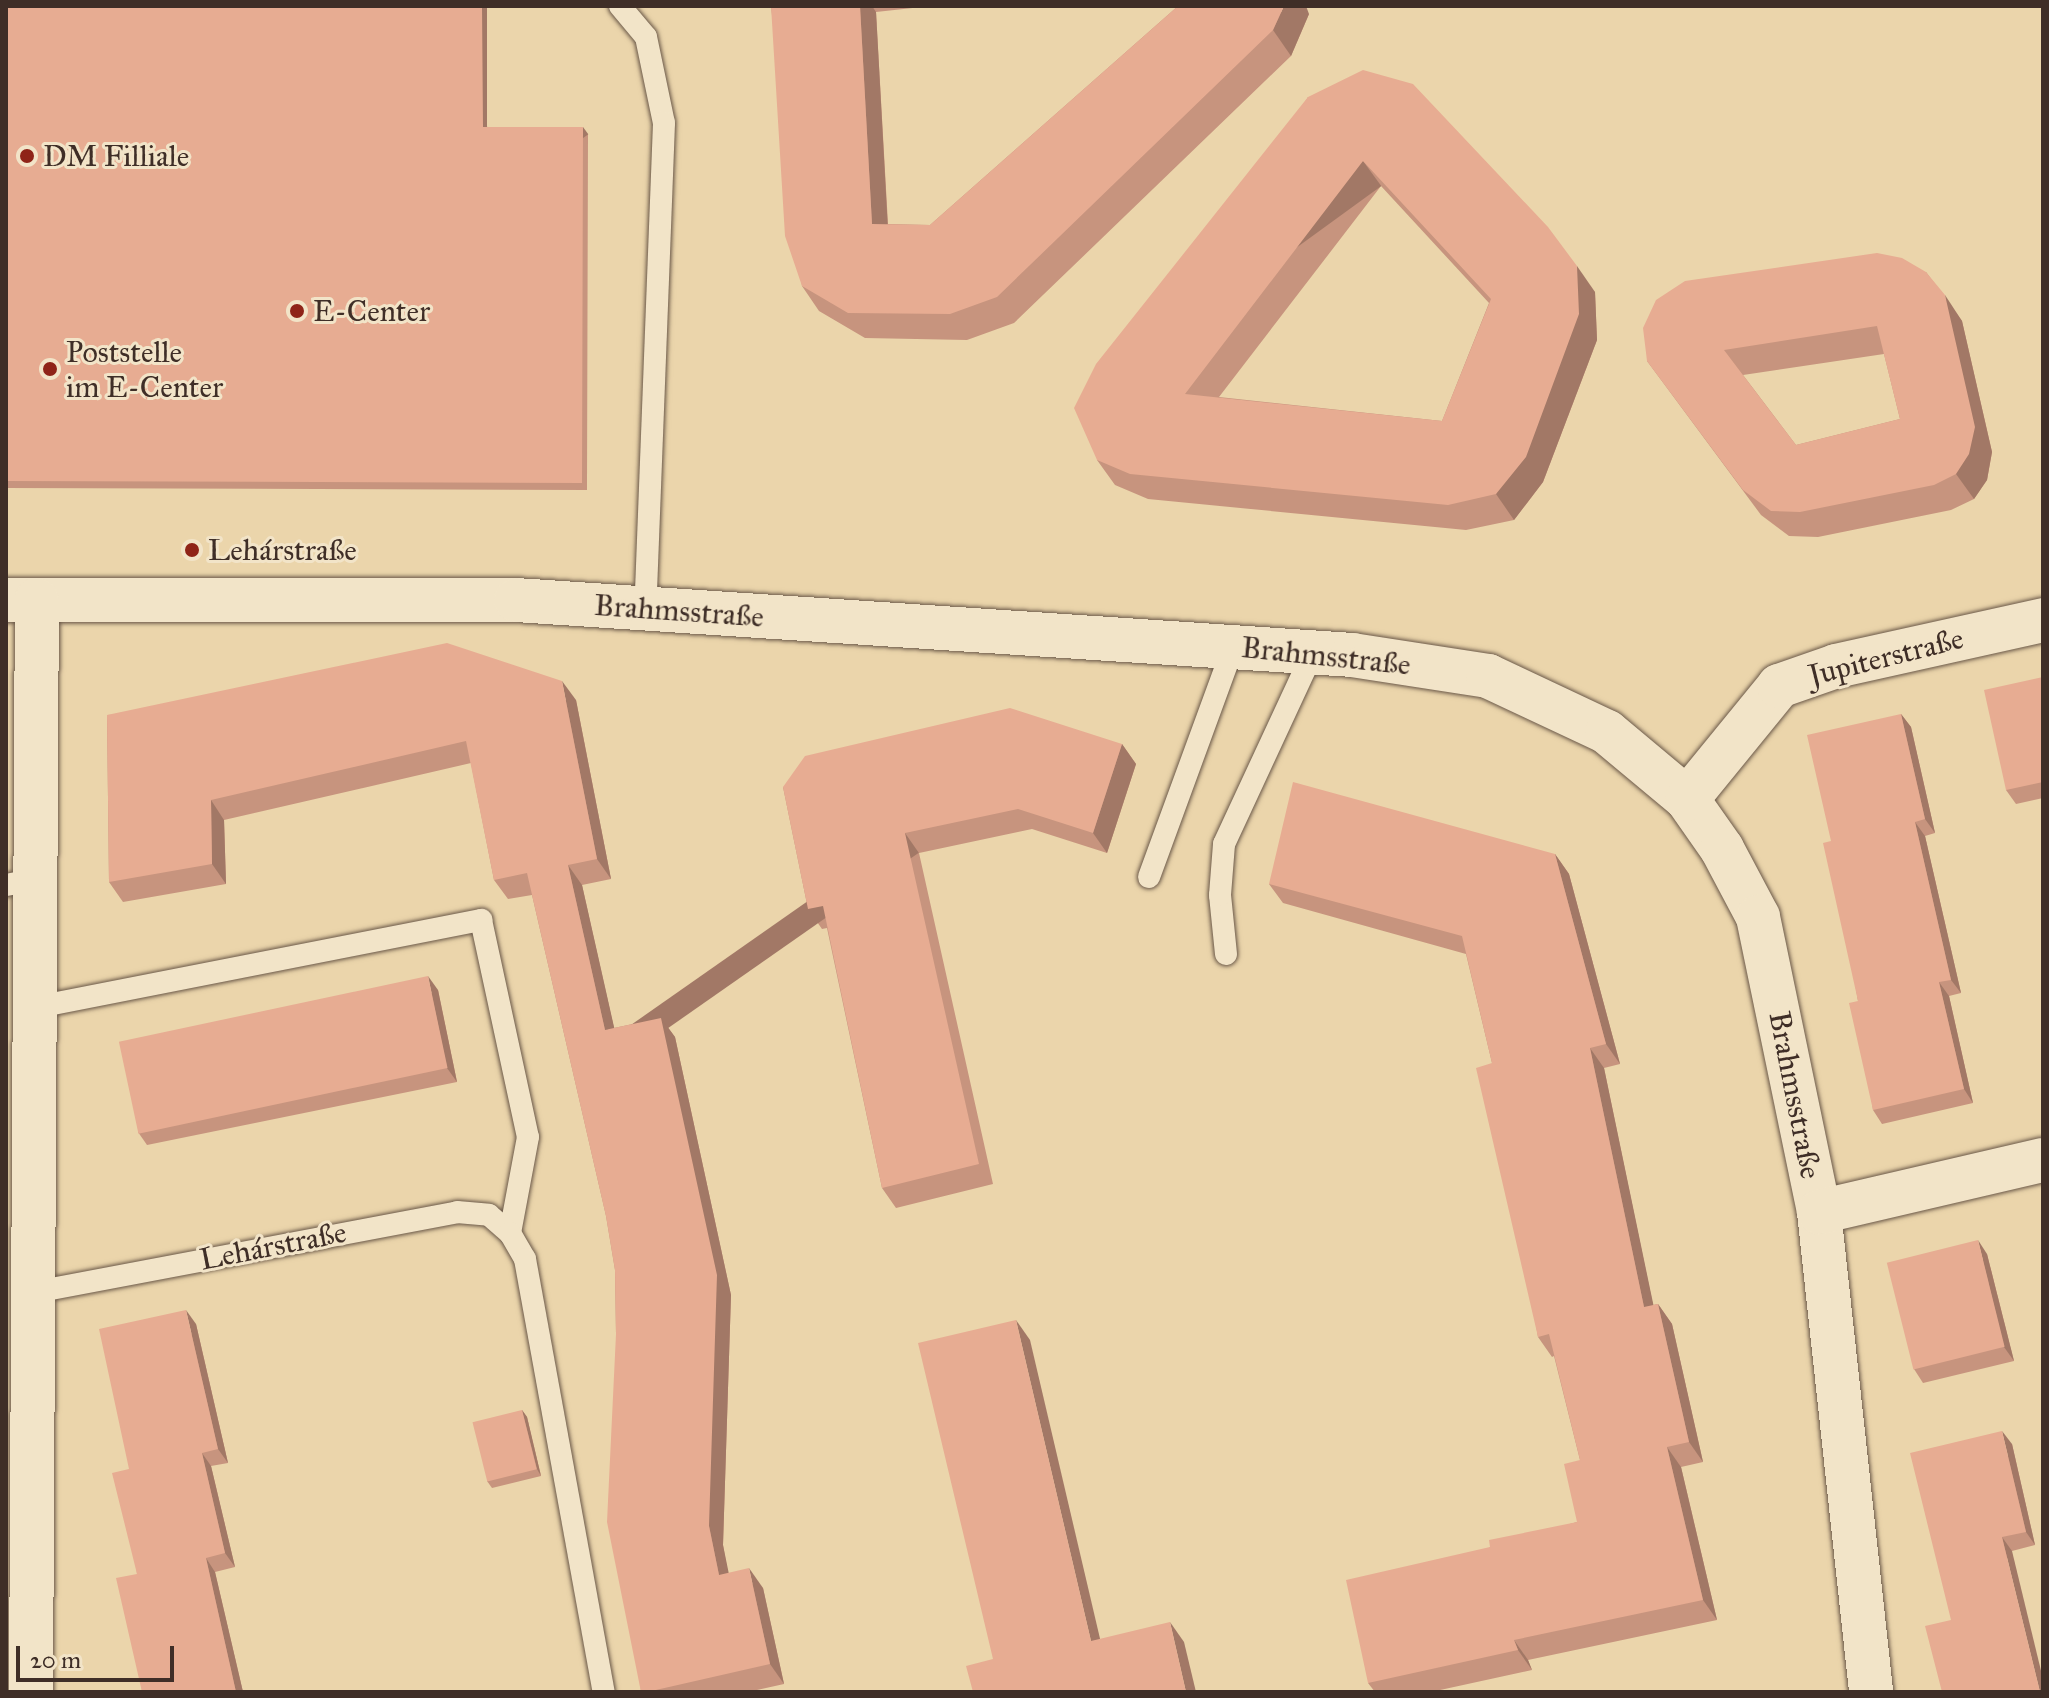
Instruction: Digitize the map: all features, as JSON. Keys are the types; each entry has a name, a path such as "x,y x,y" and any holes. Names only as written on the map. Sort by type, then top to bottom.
{"street":[{"name":"Brahmsstraße","path":"22,600 516,600 1313,652 1488,676 1607,732 1687,799 1722,849 1758,917 1819,1212 1871,1692"},
{"path":"22,600 19,883 32,1008 31,1692"},
{"name":"Jupiterstraße","path":"1687,799 1779,686 1836,666 2043,620"},
{"path":"1819,1212 2043,1160"}],"lane":[{"path":"620,6 646,37 664,123 645,607"},
{"path":"1149,877 1233,647"},
{"path":"1226,954 1220,895 1224,844 1313,652"},
{"path":"32,1008 481,920 528,1137 510,1233 525,1259 604,1692"},
{"name":"Lehárstraße","path":"30,1293 457,1212 489,1215 510,1233"}],"building":[{"name":"E-Center","path":"6,6 482,6 483,127 583,127 582,483 6,481"},
{"path":"771,6 860,6 872,224 930,225 1178,6 1284,6 1273,30 997,297 950,314 848,313 802,286 785,236"},
{"path":"1363,70 1413,84 1548,227 1577,266 1579,314 1526,457 1496,494 1448,505 1130,474 1097,460 1074,408 1096,364 1308,97","holes":["1363,161 1491,299 1442,421 1185,394"]},
{"path":"1877,253 1902,258 1926,272 1945,295 1975,427 1969,454 1956,474 1934,485 1800,512 1771,511 1743,490 1647,361 1643,328 1656,300 1685,281","holes":["1877,326 1900,419 1796,445 1724,350"]},
{"path":"447,643 562,681 597,859 568,865 605,1030 661,1018 717,1275 709,1526 719,1575 749,1568 770,1664 641,1692 607,1522 616,1334 615,1270 606,1216 527,873 494,880 466,741 211,800 212,864 109,882 107,715"},
{"path":"2043,677 2043,782 2006,790 1984,690"},
{"path":"1010,708 1122,744 1093,833 1018,809 905,833 979,1164 882,1188 823,906 808,909 783,787 805,756"},
{"path":"1901,714 1925,819 1915,822 1951,980 1939,982 1964,1089 1873,1110 1849,1003 1858,1001 1823,843 1831,841 1807,735"},
{"path":"1293,782 1555,854 1606,1044 1590,1048 1644,1307 1658,1304 1689,1442 1667,1447 1703,1600 1514,1640 1518,1650 1368,1683 1346,1580 1490,1547 1489,1540 1577,1522 1564,1464 1580,1460 1549,1334 1538,1337 1476,1068 1492,1063 1462,936 1269,884"},
{"path":"428,976 448,1068 138,1134 119,1042"},
{"path":"1978,1240 2005,1347 1913,1369 1887,1263"},
{"path":"186,1310 218,1449 202,1453 225,1553 206,1558 236,1692 142,1692 116,1578 137,1574 112,1473 129,1469 99,1329"},
{"path":"1016,1320 1091,1641 1170,1622 1186,1692 973,1692 966,1666 993,1659 918,1343"},
{"path":"522,1410 537,1469 487,1482 473,1422"},
{"path":"2002,1431 2026,1532 2002,1537 2040,1692 1942,1692 1925,1626 1951,1620 1910,1453"}],"place":[{"name":"DM Filliale","path":"27,156"},
{"name":"E-Center","path":"297,311"},
{"name":"Poststelle im E-Center","path":"50,369"},
{"name":"Lehárstraße","path":"192,550"}]}
